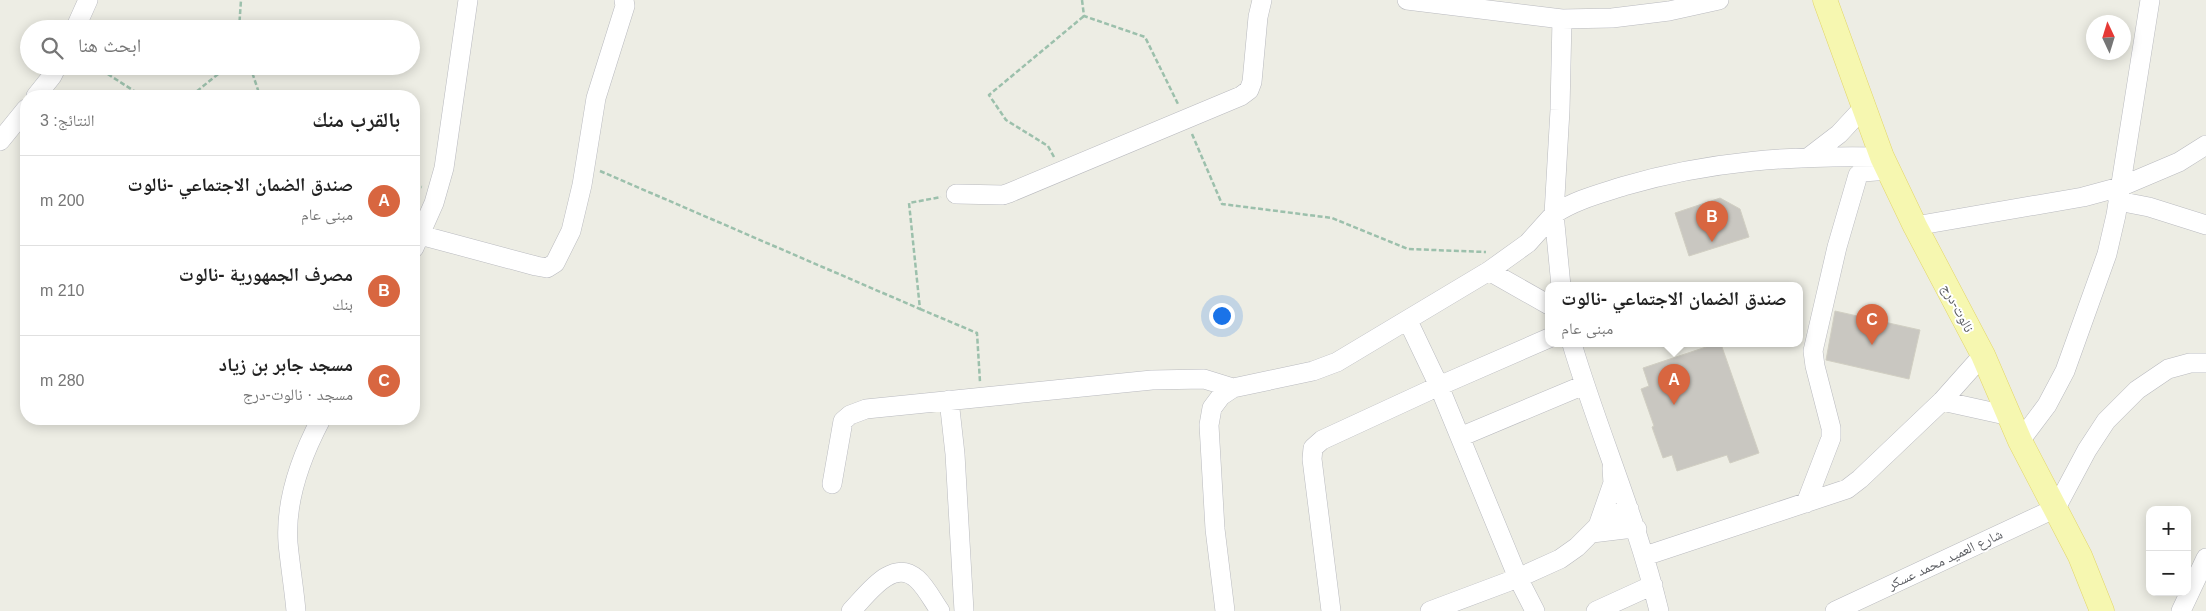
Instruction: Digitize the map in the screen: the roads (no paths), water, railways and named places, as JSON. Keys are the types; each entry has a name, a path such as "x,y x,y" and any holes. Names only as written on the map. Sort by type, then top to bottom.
{"main road":[{"name":"نالوت-درج","path":"1826,0 1886,163 1915,226 1983,355 2020,440 2080,556 2102,611"}],"street":[{"path":"79,20 88,0"},
{"path":"420,234 434,203 444,168 468,0"},
{"path":"420,242 547,268 555,263 571,231 585,165 596,98 625,6 624,0"},
{"path":"956,194 1003,195 1241,96 1249,90 1252,82 1258,17 1262,0"},
{"path":"1407,0 1562,20 1612,18 1669,11 1720,0"},
{"path":"2020,440 2047,405 2065,371 2108,254 2150,0"},
{"path":"1561,282 1554,214 1560,110 1562,20"},
{"path":"41,90 52,75"},
{"path":"1809,157 1839,134 1864,107"},
{"path":"0,141 20,116"},
{"path":"1915,226 2084,197 2119,194 2205,148"},
{"path":"1225,611 1216,530 1209,425 1212,408 1221,396 1233,388 1303,373 1337,362 1489,271 1528,243 1554,214 1571,204 1647,180 1734,162 1809,157 1886,163"},
{"path":"1806,503 1831,438 1831,428 1813,351 1837,247 1858,175 1886,163"},
{"path":"2119,194 2149,207 2206,225"},
{"path":"1489,271 1545,302"},
{"path":"1408,321 1460,437 1518,578 1535,611"},
{"path":"1331,611 1312,459 1314,448 1322,440 1438,386 1545,340"},
{"path":"1573,347 1584,385 1637,529 1659,611"},
{"path":"1645,556 1847,489 1860,480 1942,401 1983,355"},
{"path":"2056,508 2087,450 2106,421 2137,390 2168,370 2190,363 2206,363"},
{"path":"832,484 842,421 850,415 873,408 1189,378 1212,381 1233,388"},
{"path":"1460,437 1584,385"},
{"path":"949,400 955,454 964,611"},
{"path":"1942,401 2010,416"},
{"path":"296,611 288,541 290,500 312,436 318,425"},
{"path":"1595,530 1613,483 1612,460"},
{"name":"شارع العميد محمد عسكر","path":"1835,611 2056,508"},
{"path":"1430,611 1518,578 1560,559 1612,515 1629,509"},
{"path":"1595,530 1637,529"},
{"path":"2180,611 2206,558"},
{"path":"851,611 882,579 893,572 905,572 917,579 940,611"},
{"path":"1596,611 1653,585"}],"place":[{"name":"مصرف الجمهورية -نالوت","path":"1712,242"},
{"name":"مسجد جابر بن زياد","path":"1872,345"},
{"name":"صندق الضمان الاجتماعي -نالوت","path":"1674,405"}]}
